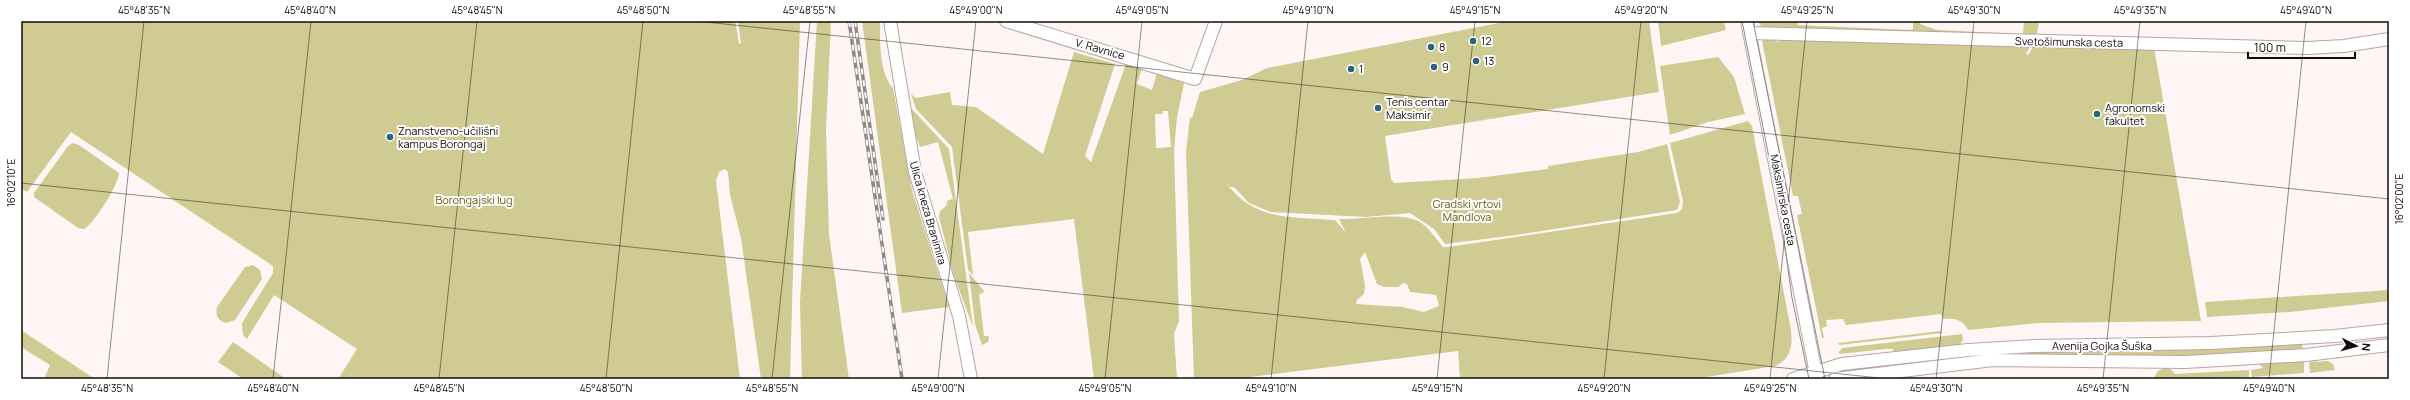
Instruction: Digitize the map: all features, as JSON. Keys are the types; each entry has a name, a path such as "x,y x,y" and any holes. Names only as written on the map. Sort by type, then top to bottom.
{"main road":[{"name":"Ulica kneza Branimira","path":"890,21 915,172 959,316 972,379"},
{"name":"V. Ravnice","path":"1006,21 1195,79 1216,21"},
{"name":"Svetošimunska cesta","path":"1748,27 2307,48 2344,46 2389,39"},
{"name":"Maksimirska cesta","path":"1748,27 1816,376"},
{"name":"Avenija Gojka Šuška","path":"1793,379 1816,376 1842,364 1986,348 2211,343 2335,336 2389,330"},
{"name":"Avenija Gojka Šuška","path":"1835,379 1993,360 2136,363 2199,361 2306,355 2389,345"}],"green space":[{"name":"Borongajski lug","path":"21,21 735,21 739,43 741,44 738,21 800,21 790,379 761,379 741,238 730,195 728,172 725,169 719,172 716,181 740,379 338,379 357,349 274,295 247,339 243,335 242,323 273,273 273,266 71,132 27,192 21,189"},
{"path":"817,21 831,21 826,130 829,234 849,379 802,379 800,302"},
{"path":"862,21 880,21 881,56 888,82 893,88 912,190 949,307 902,313"},
{"name":"Gradski vrtovi Mandlova","path":"1509,21 1649,21 1659,92 1385,136 1391,179 1394,183 1478,178 1548,169 1548,166 1638,152 1667,144 1680,202 1677,210 1516,235 1445,244 1434,229 1410,213 1366,217 1271,212 1249,203 1234,187 1230,187 1248,204 1261,210 1288,217 1335,220 1346,233 1339,219 1392,216 1412,219 1424,225 1443,247 1448,247 1677,213 1682,209 1683,201 1670,143 1748,121 1752,126 1790,325 1791,343 1788,354 1781,363 1775,366 1694,379 1460,379 1458,351 1235,379 1194,379 1186,152 1190,117 1192,118 1200,92 1242,80 1267,68","holes":["1365,252 1377,284 1384,287 1398,287 1403,283 1407,284 1410,292 1436,295 1439,306 1424,312 1403,307 1356,304 1357,300 1364,294 1365,285 1360,259"]},
{"path":"1658,21 1724,21 1726,30 1661,46"},
{"path":"1758,21 1797,21 1798,25 1910,30 1913,29 1913,21 1920,21 1920,24 1937,30 2023,34 2024,21 2039,21 2037,34 2033,37 1762,28"},
{"path":"1771,37 1778,42 1786,39 2031,45 2026,54 2028,55 2033,47 2154,47 2201,321 2039,323 1968,330 1961,321 1954,319 1943,319 1941,314 1846,325 1843,319 1826,320 1827,326 1822,328 1824,338 1822,338 1797,215 1802,214 1798,196 1793,196 1762,41"},
{"path":"1074,52 1115,64 1085,156 1091,162 1126,64 1142,68 1137,84 1152,90 1157,73 1184,83 1177,118 1174,150 1179,321 1174,334 1177,379 1094,379 1074,219 968,232 973,275 968,270 952,147 916,109 911,94 916,98 950,92 952,105 976,107 1043,154","holes":["1162,111 1168,111 1171,147 1156,148 1155,114 1163,114"]},
{"path":"1718,57 1734,77 1745,114 1708,122 1670,135 1660,66"},
{"path":"911,108 949,149 973,327 954,276 939,217 940,211 946,206 948,200 953,199 938,142 920,147 915,134"},
{"path":"73,143 79,145 119,173 115,186 105,203 94,220 84,229 78,228 34,197 34,193 68,146"},
{"path":"253,265 260,270 262,279 235,320 226,323 221,321 216,313 217,307 245,267"},
{"path":"969,273 984,291 983,293 979,294 984,336 989,336 988,342 982,345 975,324"},
{"path":"2389,290 2389,301 2290,312 2207,317 2205,302"},
{"path":"21,330 95,379 44,379 50,365 21,347"},
{"path":"1941,331 1942,333 1839,345 1838,343"},
{"path":"1962,334 1963,340 1958,347 1893,352 1893,349 1886,349 1839,354 1842,348"},
{"path":"233,342 286,379 243,379 218,362"},
{"path":"2302,342 2303,351 2212,357 1988,355 2065,350"},
{"path":"2328,361 2333,364 2335,370 2310,373 2309,362"},
{"path":"2258,362 2304,362 2304,373 2252,377 2251,370 2263,368"},
{"path":"2168,366 2175,374 2249,370 2249,377 2153,379 2158,371"}],"tram line":[{"path":"1742,21 1781,218 1792,298 1809,379"},
{"path":"1753,21 1825,379"}],"railway":[{"path":"849,21 902,379"},
{"path":"855,21 883,219"}],"place":[{"name":"12","path":"1473,41"},
{"name":"8","path":"1431,47"},
{"name":"13","path":"1476,61"},
{"name":"9","path":"1434,67"},
{"name":"1","path":"1351,69"},
{"name":"Tenis centar Maksimir","path":"1378,108"},
{"name":"Agronomski fakultet","path":"2097,114"},
{"name":"Znanstveno-učilišni kampus Borongaj","path":"390,137"}]}
